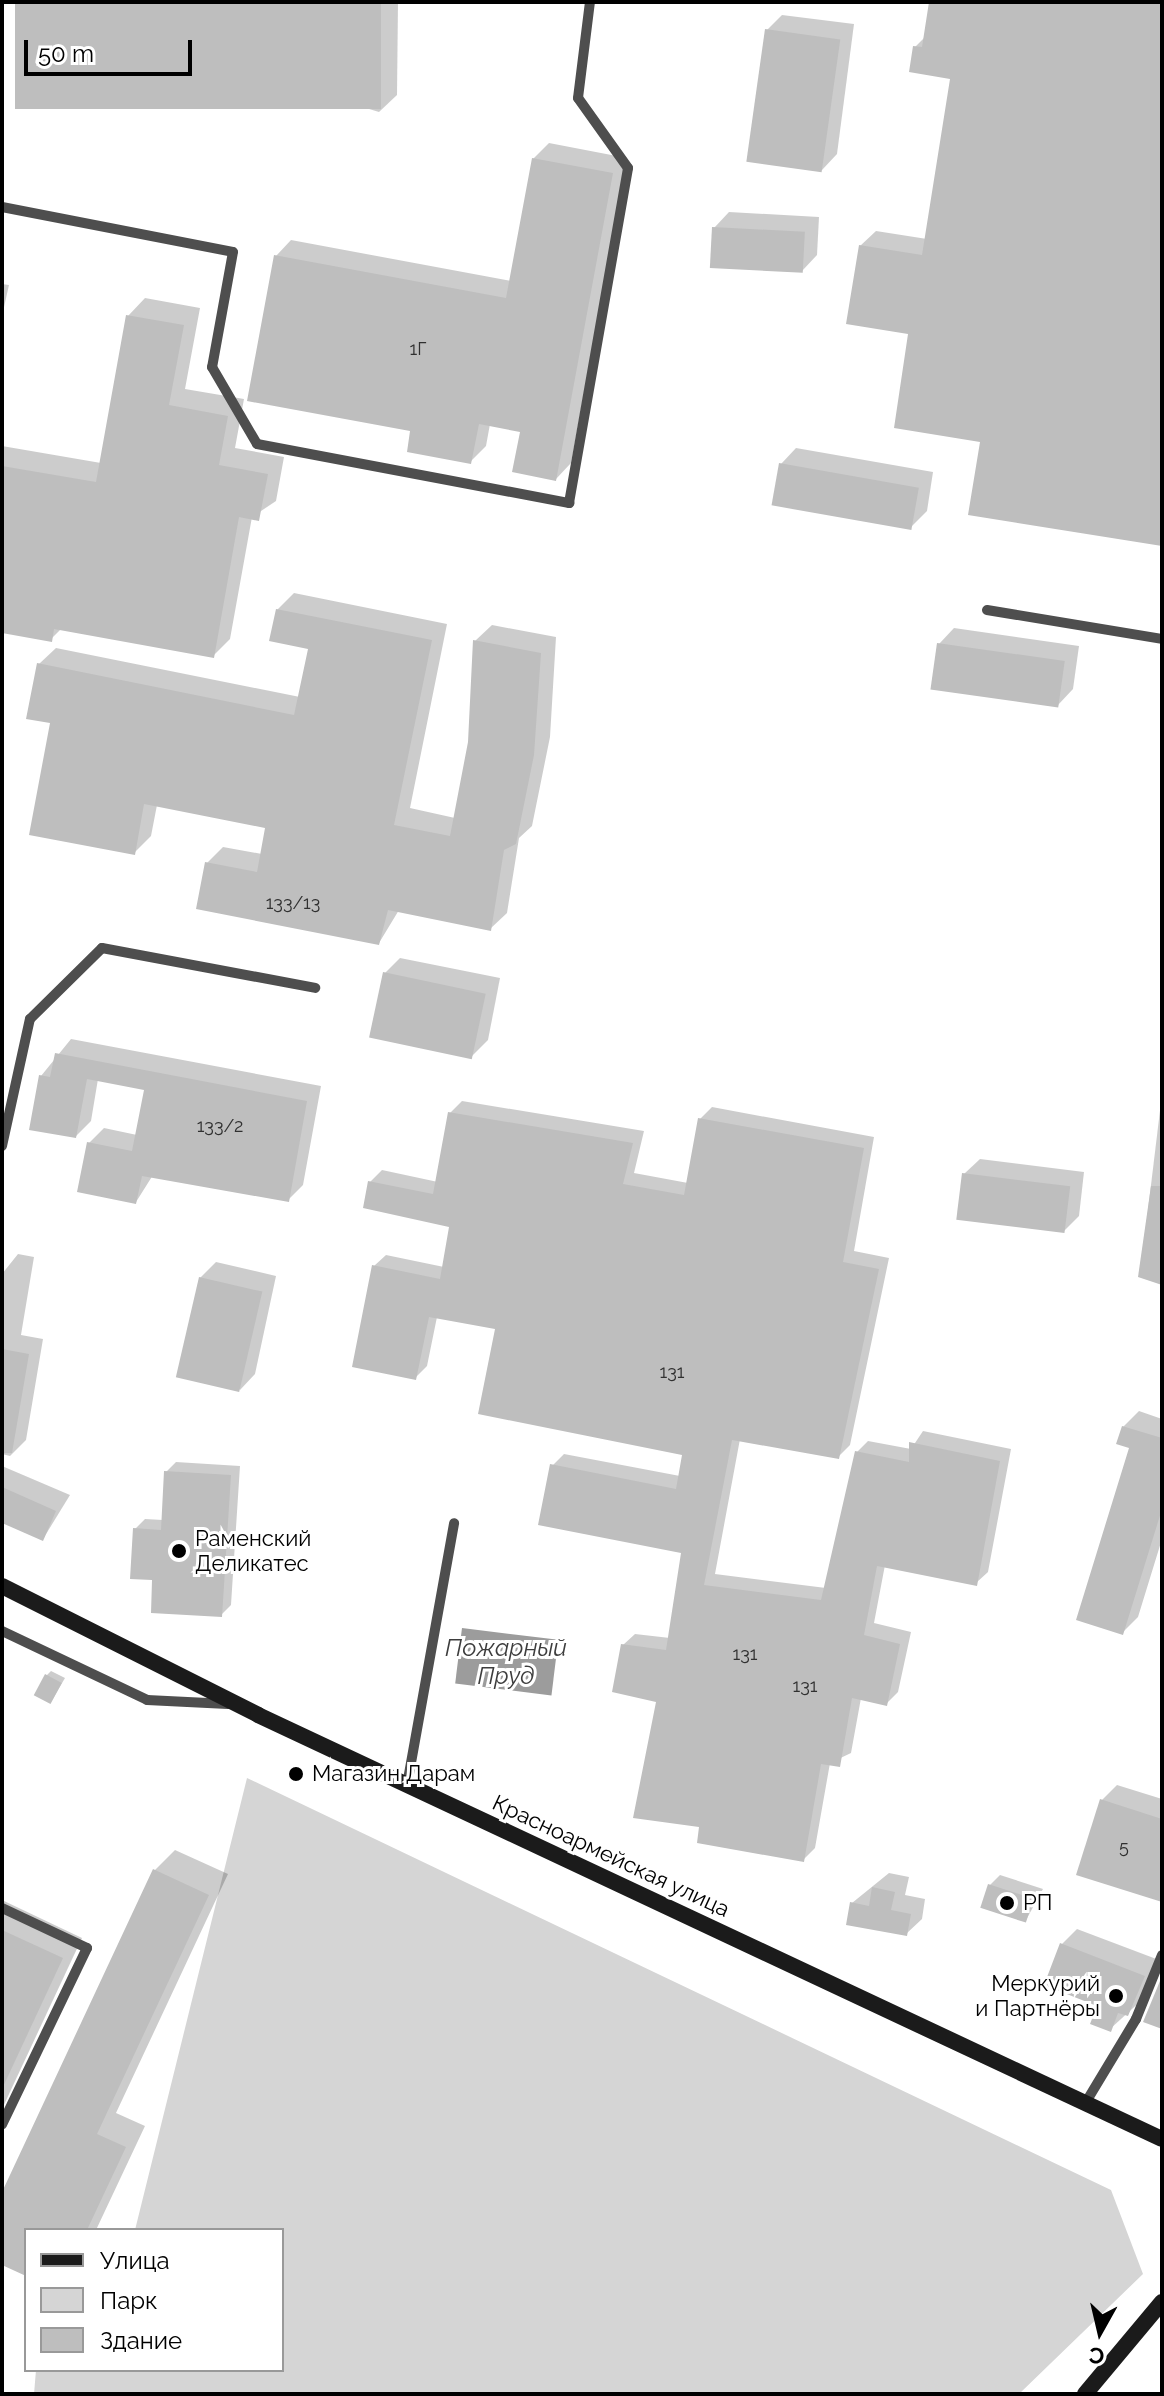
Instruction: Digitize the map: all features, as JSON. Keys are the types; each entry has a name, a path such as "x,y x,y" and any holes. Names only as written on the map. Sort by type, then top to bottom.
{"street":[{"name":"Красноармейская улица","path":"2,1586 236,1704 1162,2139"},
{"path":"1085,2394 1162,2302"}],"lane":[{"path":"2,207 233,252 212,367 257,444 569,503 628,168 578,98 590,2"},
{"path":"987,610 1162,639"},
{"path":"2,1146 30,1019 102,948 315,988"},
{"path":"407,1785 454,1523"},
{"path":"2,1631 147,1700 236,1704"},
{"path":"2,1908 87,1948 2,2125"},
{"path":"1086,2102 1136,2019 1162,1955"}],"green space":[{"path":"247,1778 1111,2190 1143,2274 1019,2394 34,2394 36,2372 284,2372 284,2228 135,2228"}],"water":[{"name":"Пожарный Пруд","path":"462,1628 558,1640 551,1695 455,1684"}],"building":[{"path":"15,2 381,2 381,109 15,109"},
{"path":"929,2 1162,2 1162,546 968,515 980,442 894,428 908,334 846,324 859,245 922,255 950,79 909,72 913,46 922,47"},
{"path":"765,29 840,40 822,172 746,162"},
{"path":"532,158 613,173 556,481 512,472 520,432 479,424 471,464 407,452 410,431 247,401 274,255 506,298"},
{"path":"712,227 805,232 803,273 710,268"},
{"path":"126,315 184,325 169,405 228,416 219,465 268,474 259,521 239,517 214,658 54,629 52,642 2,633 2,466 96,482"},
{"path":"779,463 919,488 911,530 772,505"},
{"path":"276,609 432,640 394,825 450,836 468,742 473,640 541,653 534,755 516,844 504,850 491,931 388,910 379,945 196,909 205,862 257,872 265,828 144,804 135,855 29,835 50,723 26,719 37,663 294,715 308,649 269,641"},
{"path":"937,643 1065,661 1058,707 930,690"},
{"path":"383,972 486,994 472,1059 369,1038"},
{"path":"55,1053 307,1101 289,1202 142,1176 136,1204 77,1192 87,1142 132,1151 144,1090 87,1079 76,1138 29,1130 39,1075 50,1077"},
{"path":"448,1112 633,1143 623,1184 684,1195 698,1118 864,1148 843,1262 879,1269 839,1459 732,1440 704,1585 821,1600 855,1451 909,1462 909,1442 1000,1461 977,1586 877,1566 864,1635 900,1644 887,1706 852,1698 840,1767 821,1764 804,1862 697,1843 699,1827 633,1818 656,1702 612,1692 621,1644 666,1650 681,1553 538,1525 550,1464 676,1489 682,1455 478,1414 495,1329 429,1317 416,1380 352,1367 372,1265 440,1279 449,1227 363,1208 368,1181 433,1194"},
{"path":"962,1173 1070,1186 1064,1233 956,1220"},
{"path":"1151,1186 1162,1186 1162,1285 1138,1277"},
{"path":"199,1277 262,1292 239,1392 176,1377"},
{"path":"2,1349 29,1354 12,1453 2,1453"},
{"path":"1122,1426 1162,1438 1162,1509 1123,1635 1076,1620 1129,1448 1116,1444"},
{"path":"164,1471 231,1475 222,1617 151,1613 152,1580 130,1579 133,1528 161,1530"},
{"path":"2,1487 56,1511 43,1541 2,1523"},
{"path":"45,1674 62,1683 51,1704 34,1695"},
{"path":"1100,1799 1162,1819 1162,1902 1076,1875"},
{"path":"153,1869 209,1895 97,2134 126,2147 88,2228 24,2228 24,2275 2,2265 2,2192"},
{"name":"РП","path":"988,1884 1034,1899 1026,1923 980,1908"},
{"path":"872,1887 895,1892 891,1910 911,1914 907,1936 846,1925 850,1902 869,1906"},
{"path":"2,1930 63,1958 2,2089"},
{"name":"Меркурий и Партнёры","path":"1060,1943 1145,1976 1128,2016 1118,2013 1111,2032 1090,2024 1097,2006 1044,1985"},
{"path":"1162,1982 1162,2029 1143,2022"}],"place":[{"name":"Раменский Деликатес","path":"179,1551"},
{"name":"Магазин Дарам","path":"296,1774"},
{"name":"РП","path":"1007,1903"},
{"name":"Меркурий и Партнёры","path":"1116,1996"}]}
